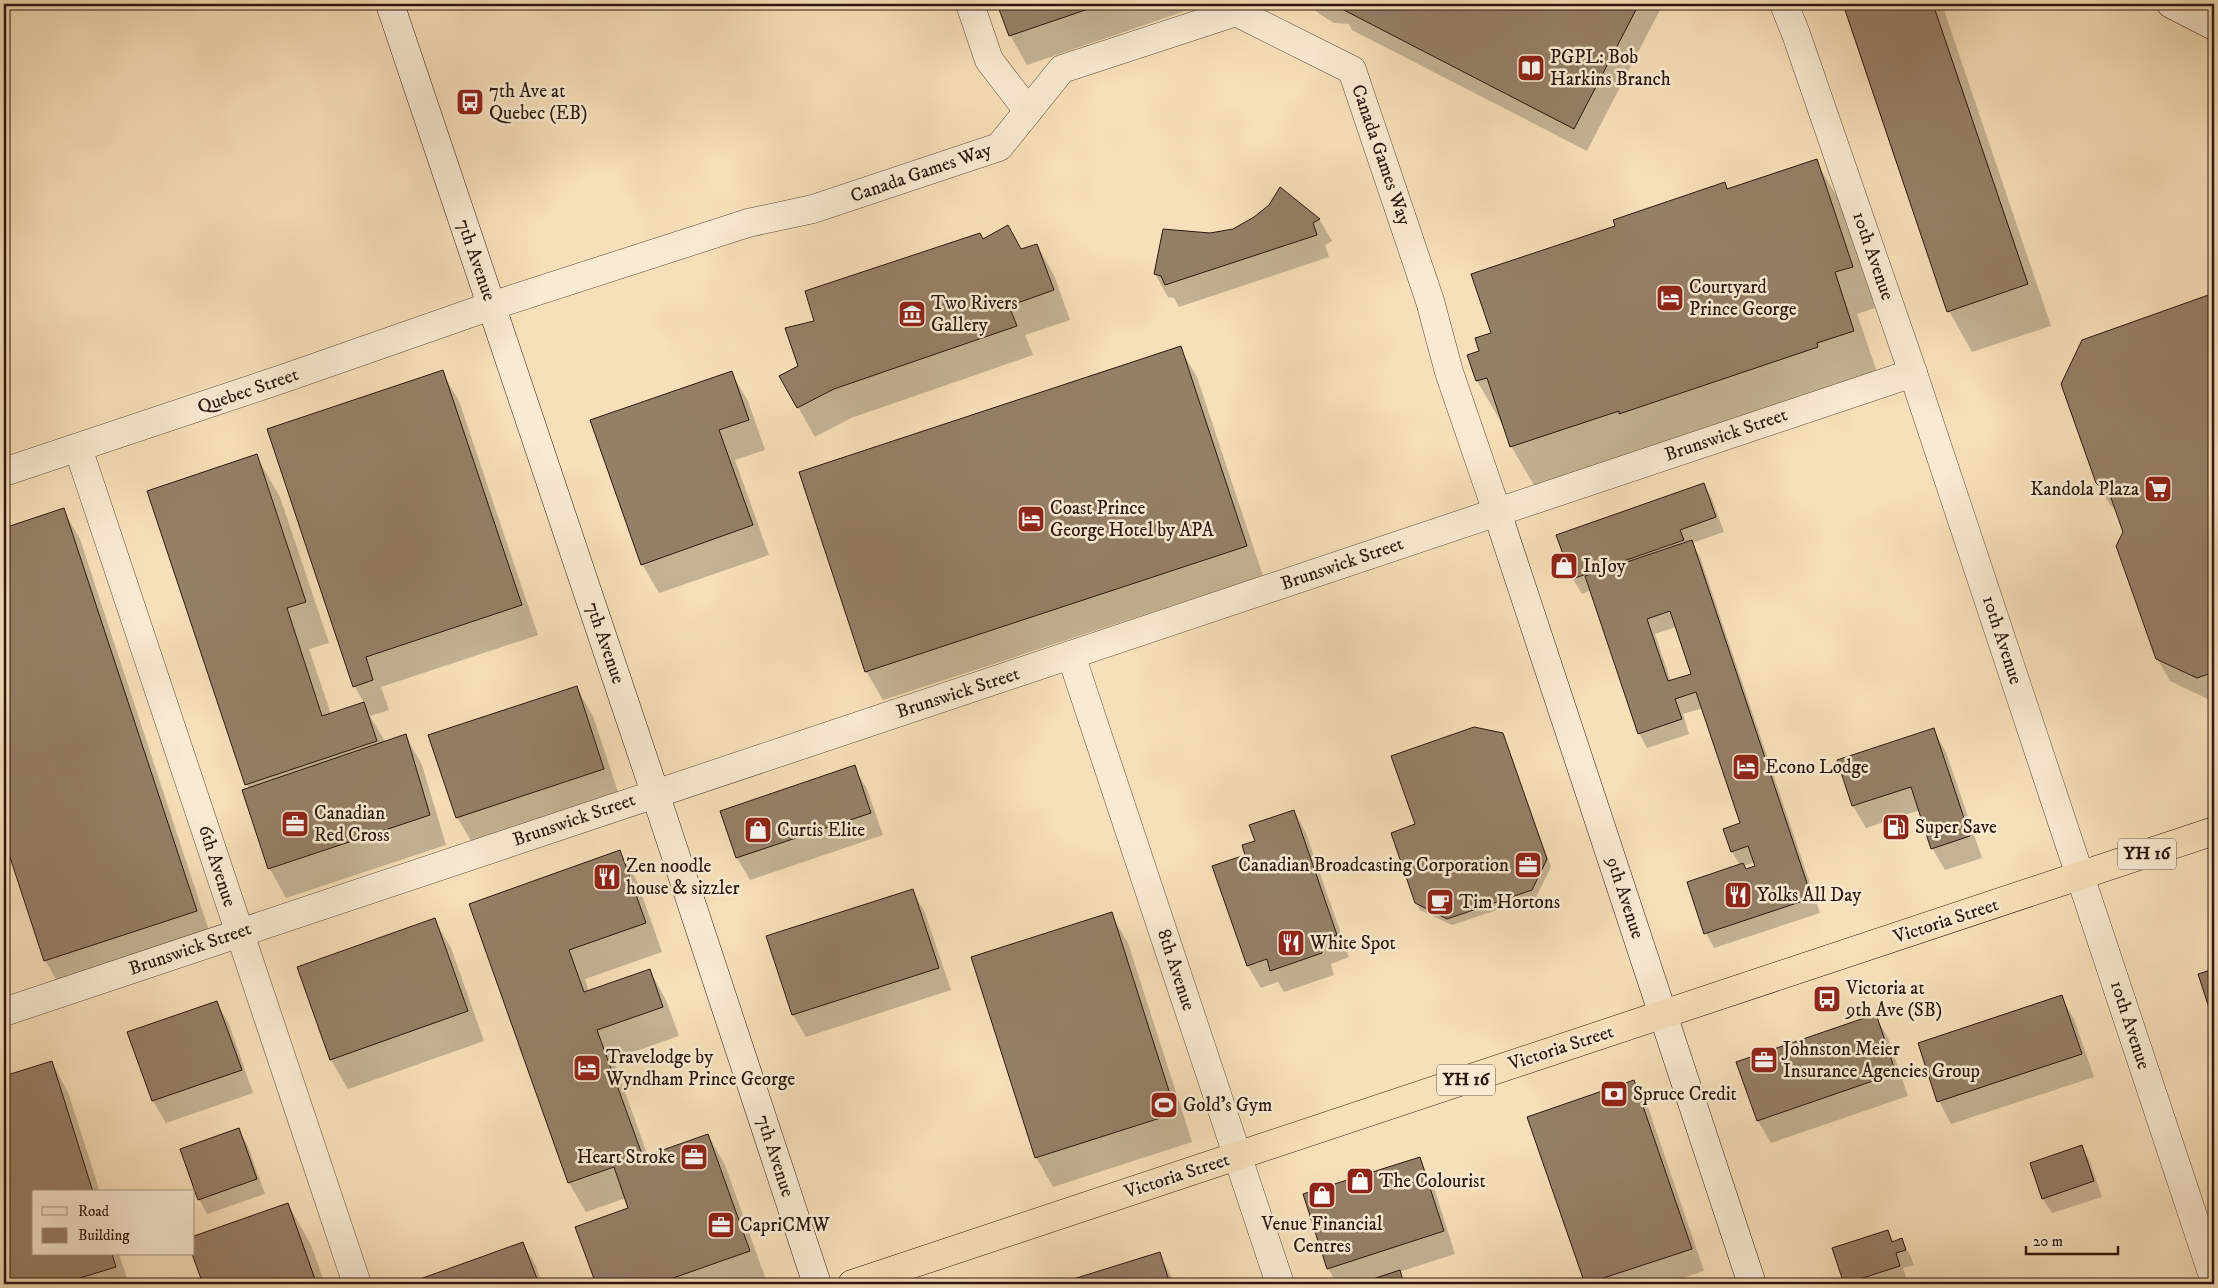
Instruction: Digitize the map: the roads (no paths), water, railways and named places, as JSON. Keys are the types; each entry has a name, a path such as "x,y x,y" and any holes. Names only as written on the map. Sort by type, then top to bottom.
{"highway":[{"name":"Victoria Street","path":"852,1284 2214,831"}],"street":[{"name":"7th Avenue","path":"390,4 655,793 817,1284"},
{"path":"970,4 989,60 1028,111"},
{"name":"10th Avenue","path":"1784,4 1913,372 2214,1278"},
{"path":"2171,4 2214,26"},
{"name":"Canada Games Way","path":"491,306 748,223 814,209 1000,147 1062,69 1236,12 1352,70 1430,301 1449,372 1497,512"},
{"name":"Quebec Street","path":"4,472 285,378 491,306"},
{"name":"Brunswick Street","path":"4,1012 1913,372"},
{"name":"6th Avenue","path":"78,448 357,1284"},
{"name":"9th Avenue","path":"1497,512 1752,1284"},
{"name":"8th Avenue","path":"1071,655 1280,1284"}],"place":[{"name":"PGPL: Bob Harkins Branch","path":"1531,68"},
{"name":"7th Ave at Quebec (EB)","path":"470,102"},
{"name":"Courtyard Prince George","path":"1670,298"},
{"name":"Two Rivers Gallery","path":"912,314"},
{"name":"Kandola Plaza","path":"2158,489"},
{"name":"Coast Prince George Hotel by APA","path":"1031,519"},
{"name":"InJoy","path":"1564,566"},
{"name":"Econo Lodge","path":"1746,767"},
{"name":"Canadian Red Cross","path":"295,824"},
{"name":"Super Save","path":"1896,827"},
{"name":"Curtis Elite","path":"758,830"},
{"name":"Canadian Broadcasting Corporation","path":"1528,865"},
{"name":"Zen noodle house & sizzler","path":"607,877"},
{"name":"Yolks All Day","path":"1738,895"},
{"name":"Tim Hortons","path":"1440,902"},
{"name":"White Spot","path":"1291,943"},
{"name":"Victoria at 9th Ave (SB)","path":"1827,999"},
{"name":"Johnston Meier Insurance Agencies Group","path":"1764,1060"},
{"name":"Travelodge by Wyndham Prince George","path":"587,1068"},
{"name":"Spruce Credit","path":"1614,1094"},
{"name":"Gold's Gym","path":"1164,1105"},
{"name":"Heart Stroke","path":"694,1157"},
{"name":"The Colourist","path":"1360,1181"},
{"name":"Venue Financial Centres","path":"1322,1195"},
{"name":"CapriCMW","path":"721,1225"}]}
